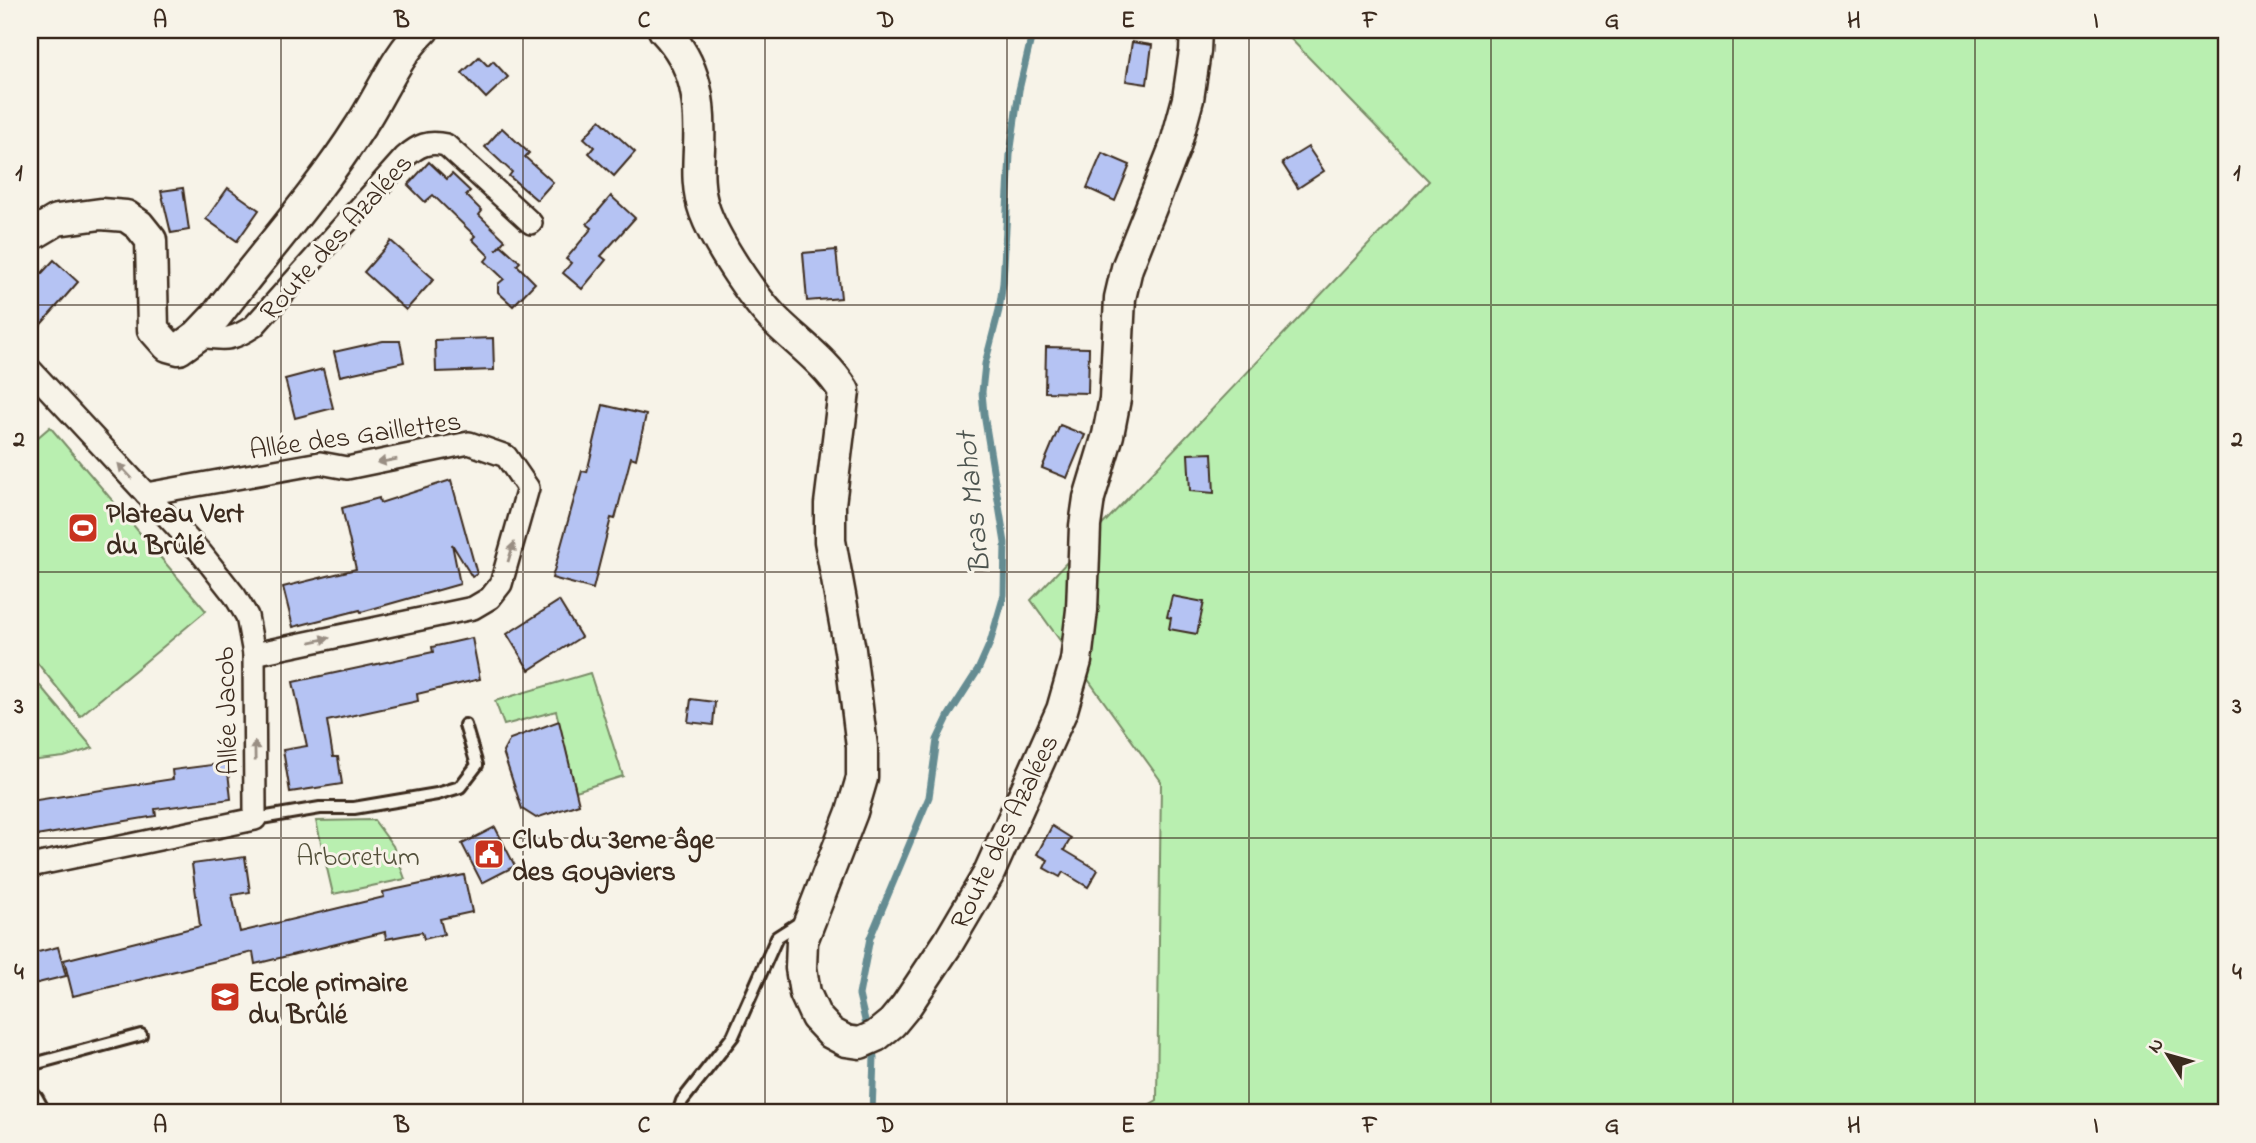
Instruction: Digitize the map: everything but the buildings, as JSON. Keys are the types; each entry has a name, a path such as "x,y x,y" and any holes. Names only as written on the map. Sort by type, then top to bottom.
{"main road":[{"name":"Route des Azalées","path":"30,236 57,219 102,214 125,216 139,225 151,240 153,329 168,346 179,349 197,336 216,316 332,167 359,129 403,53 423,30"},
{"name":"Route des Azalées","path":"664,30 688,65 697,86 701,110 699,191 713,229 741,275 773,318 819,360 844,391 830,504 830,541 850,650 862,747 862,778 852,812 803,941 801,968 805,993 816,1017 831,1033 846,1041 860,1042 876,1036 892,1023 948,943 988,875 1062,710 1076,661 1089,498 1108,435 1115,398 1120,298 1127,268 1175,147 1188,99 1196,30"}],"street":[{"name":"Route des Azalées","path":"197,336 227,340 254,326 405,157 418,146 433,142 446,145 531,223"},
{"name":"Allée Jacob","path":"30,369 201,552 247,616 254,654 255,819"},
{"name":"Allée des Gaillettes","path":"146,494 320,463 347,468 469,443 506,456 528,488 501,584 490,598 473,608 254,654"},
{"path":"30,866 255,819"},
{"path":"30,1102 36,1113"}],"lane":[{"path":"255,819 320,808 367,806 437,794 460,787 477,765 465,725"},
{"path":"678,1113 682,1101 733,1036 777,937 813,914"},
{"path":"30,1065 141,1035"}],"green space":[{"path":"1282,30 2226,30 2226,1113 1135,1113 1157,1100 1161,781 1031,600 1429,181"},
{"name":"Plateau Vert du Brûlé","path":"50,427 206,611 80,716 30,654 30,444"},
{"path":"590,673 623,776 576,791 556,711 504,725 495,701"},
{"path":"30,674 93,748 64,757 30,761"},
{"name":"Arboretum","path":"374,820 393,846 405,879 333,894 316,821"}],"waterway":[{"name":"Bras Mahot","path":"868,1033 859,995 870,938 929,797 937,740 949,715 978,670 990,643 1004,595 1005,543 982,392 985,364 1003,283 1010,155 1019,90 1033,30"},
{"name":"Bras Mahot","path":"871,1045 874,1057 872,1113"}],"place":[{"name":"Plateau Vert du Brûlé","path":"83,528"},
{"name":"Club du 3eme âge des Goyaviers","path":"489,854"},
{"name":"Ecole primaire du Brûlé","path":"225,997"}]}
